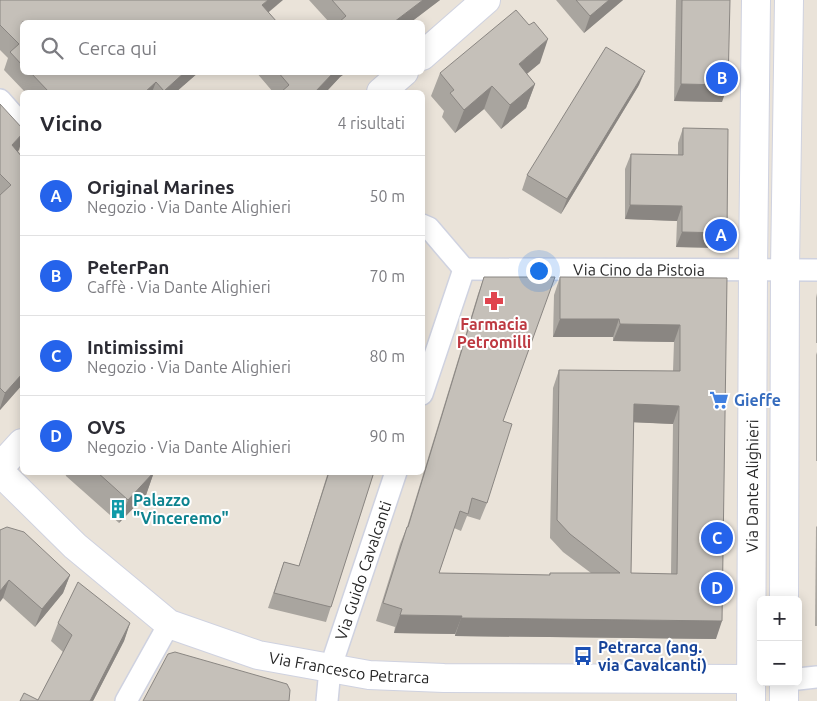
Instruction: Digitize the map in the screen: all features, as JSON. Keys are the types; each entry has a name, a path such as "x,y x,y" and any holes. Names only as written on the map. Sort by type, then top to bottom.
{"street":[{"path":"425,53 486,0"},
{"name":"Via Dante Alighieri","path":"754,687 753,270 756,0"},
{"name":"Via Dante Alighieri","path":"784,596 785,269 789,0"},
{"path":"383,90 401,75"},
{"path":"0,100 20,123"},
{"path":"425,226 429,228 464,269 425,385"},
{"name":"Via Cino da Pistoia","path":"464,269 753,270"},
{"path":"753,270 817,270"},
{"path":"0,467 20,445"},
{"name":"Via Francesco Petrarca","path":"0,472 75,546 169,624 258,655 369,675 754,687"},
{"name":"Via Guido Cavalcanti","path":"327,701 330,669 395,475"},
{"path":"126,701 169,624"},
{"path":"802,678 817,676"},
{"path":"784,686 784,701"}],"building":[{"path":"0,0 268,0 262,5 275,20 20,20 20,63 10,52 19,44 0,25"},
{"path":"332,0 423,0 397,20 341,20 346,16"},
{"path":"576,0 609,0 590,16"},
{"path":"682,0 730,0 728,85 681,84"},
{"path":"516,10 529,25 534,22 548,39 519,64 535,84 510,105 492,86 464,110 450,93 454,90 440,73"},
{"path":"606,47 645,71 567,199 527,175"},
{"path":"33,75 182,75 165,90 156,82 147,90 47,90"},
{"path":"281,75 331,75 317,90 283,90 289,85"},
{"path":"0,104 20,126 20,136 12,145 20,155 20,376 5,393 0,388 0,195 11,185 0,174"},
{"path":"683,128 728,129 727,233 682,232 682,206 630,205 631,154 683,155"},
{"path":"484,277 555,277 503,421 512,424 487,503 472,498 468,514 460,511 439,573 550,575 550,573 620,573 570,534 557,520 559,370 680,371 680,325 620,324 619,319 560,319 560,277 727,278 722,621 461,618 462,616 400,615 402,609 383,603 425,475","holes":["634,404 679,406 677,574 631,573"]},
{"path":"100,475 151,475 128,500"},
{"path":"328,475 373,475 331,607 274,593 284,562 299,566"},
{"path":"7,527 24,532 70,575 42,609 9,580 0,591 0,530"},
{"path":"78,582 130,623 90,701 20,701 24,693 38,700 72,635 58,623"},
{"path":"175,652 287,684 290,690 289,701 143,701 168,654"}],"place":[{"name":"PeterPan","path":"722,78"},
{"name":"Original Marines","path":"721,235"},
{"name":"Farmacia Petromilli","path":"494,301"},
{"name":"Gieffe","path":"719,400"},
{"name":"Palazzo \"Vinceremo\"","path":"118,509"},
{"name":"Intimissimi","path":"717,538"},
{"name":"OVS","path":"717,588"},
{"name":"Petrarca (ang. via Cavalcanti)","path":"583,656"}]}
